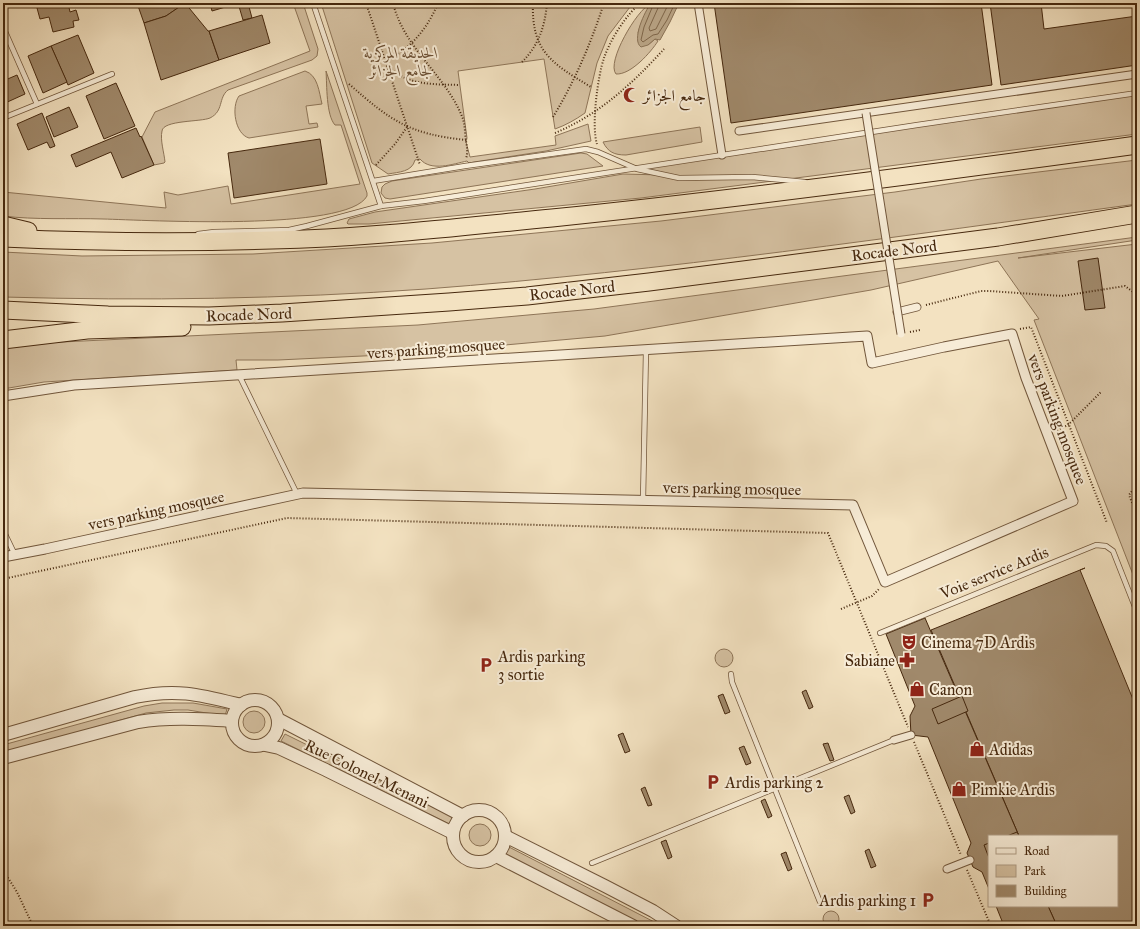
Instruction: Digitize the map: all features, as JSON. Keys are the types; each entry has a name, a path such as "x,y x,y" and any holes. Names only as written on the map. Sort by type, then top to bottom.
{"highway":[{"path":"3,238 165,242 275,240 450,228 629,210 845,184 1137,145"},
{"name":"Rocade Nord","path":"3,310 108,315 209,316 396,306 527,296 650,282 982,239 1137,214"},
{"path":"982,239 1049,236 1137,224"},
{"path":"3,225 57,240"},
{"path":"3,340 87,330 280,323 392,315 481,306 527,296"},
{"path":"3,335 59,333"}],"street":[{"path":"698,3 722,155"},
{"path":"739,131 1137,74"},
{"path":"866,113 900,334"},
{"path":"897,312 917,307"},
{"name":"vers parking mosquee","path":"3,396 74,385 867,336 872,363 944,346 1012,334 1026,378 1073,500 885,582 853,505 303,493 53,548 3,557"},
{"path":"3,735 135,697 152,694 172,692 191,693 241,705"},
{"path":"257,700 266,702 276,712 278,719 279,727 275,735 264,745 256,746 243,743 236,737 233,730 232,721 235,711 248,701 257,700"},
{"path":"3,758 138,722 156,719 180,718 232,721"},
{"name":"Rue Colonel Menani","path":"278,719 463,816"},
{"path":"894,740 911,735"},
{"name":"Rue Colonel Menani","path":"264,745 279,748 453,833"},
{"path":"472,811 483,811 491,814 500,821 505,836 502,849 496,856 479,862 469,860 457,851 453,833 457,822 463,816 472,811"},
{"path":"505,836 653,911 676,926"},
{"path":"496,856 633,926"},
{"path":"947,869 967,861"}],"lane":[{"path":"313,3 381,206"},
{"path":"3,27 37,104"},
{"path":"3,118 112,74"},
{"path":"190,234 289,230 381,206 424,201 637,169 1137,92"},
{"path":"598,147 604,155"},
{"path":"373,181 422,172 586,149 594,150 637,169 679,178 752,177 845,184"},
{"path":"165,242 184,236"},
{"path":"643,500 646,350"},
{"path":"239,375 297,494"},
{"path":"3,530 15,555"},
{"name":"Voie service Ardis","path":"880,633 1096,545 1106,546 1113,551 1137,612"},
{"path":"731,674 732,682 820,902"},
{"path":"592,863 894,740"}],"path":[{"path":"366,3 422,172"},
{"path":"393,3 401,26 412,44 443,84 462,118 468,152 465,166"},
{"path":"385,62 412,44 425,27 438,3"},
{"path":"533,3 533,24 536,36 551,60 591,87"},
{"path":"522,62 533,49 544,28 547,3"},
{"path":"553,117 575,77 593,36 604,3"},
{"path":"598,147 595,136 595,113 604,58 621,26 640,3"},
{"path":"555,134 595,113 641,74 664,48"},
{"path":"385,62 392,70 403,78 420,82 459,85"},
{"path":"337,73 377,108 407,127 432,135 466,140"},
{"path":"370,171 391,148 407,127"},
{"path":"917,307 988,291 1062,296 1125,286 1137,295"},
{"path":"1047,434 1068,425 1101,392"},
{"path":"1068,425 1107,523"},
{"path":"1137,484 1129,495 1137,515"},
{"path":"3,579 287,518 828,534 911,735 967,861 991,926"},
{"path":"841,609 872,596 885,582"},
{"path":"3,870 17,892 33,926"}],"green space":[{"path":"293,3 303,3 318,49 317,56 312,60 228,90 223,97 217,112 210,118 175,123 164,127 161,138 165,162 154,165 142,137 155,112 310,51"},
{"name":"الحديقة المركزية لجامع الجزائر","path":"321,3 633,3 608,36 597,63 585,113 555,129 544,59 458,71 467,138 466,142 470,157 556,145 555,136 588,124 591,141 546,151 469,163 467,161 442,166 430,165 420,159 415,160 408,169 401,172 388,174 372,163"},
{"path":"650,4 638,33 648,45 655,39 658,41 646,57 634,67 628,71 616,74 614,68 615,59 624,37 644,8"},
{"path":"305,71 313,76 320,94 322,104 306,106 309,124 317,123 318,127 249,138 240,131 235,113 235,107 239,96"},
{"path":"326,71 367,193 367,196 352,207 324,215 244,221 200,222 3,216 3,192 166,208 164,192 178,195 228,186 231,204 360,184 341,125 335,125 330,114 328,107"},
{"path":"1137,93 1137,134 641,198 369,224 347,223 349,219 375,212 535,189 623,174 662,175 637,169"},
{"path":"700,127 702,142 626,155 612,152 603,142"},
{"path":"581,153 587,154 603,166 390,199 385,198 381,193 382,187 392,181"},
{"path":"1137,160 1137,204 693,263 604,273 426,289 320,295 162,299 3,297 3,252 82,256 253,254 432,243 661,221"},
{"path":"1137,237 1137,240 1018,258 1137,244 1137,585 1034,320 1039,319 998,261 871,290 605,336 405,354 278,360 236,360 237,370 44,382 3,389 3,347 41,343 418,325 594,309"},
{"path":"724,649 730,652 733,658 730,664 724,667 718,664 715,658 718,652"},
{"path":"162,703 193,703 227,709 225,716 188,710 146,713 3,753 3,745 144,706"},
{"path":"254,711 262,714 265,722 262,730 254,733 246,730 243,722 246,714"},
{"path":"285,734 455,818 451,825 281,741"},
{"path":"480,824 488,827 491,835 488,843 480,846 472,843 469,835 472,827"},
{"path":"509,847 662,926 646,926 505,854"},
{"path":"828,911 834,911 839,916 837,925 834,927 828,927 823,922 823,916"}],"water":[{"path":"651,3 679,3 660,40 655,39 648,45 641,47 638,43 638,32"}],"building":[{"path":"46,3 68,3 70,12 76,10 79,20 73,21 74,27 53,32 49,17 40,19 37,8 46,5"},
{"path":"137,3 185,3 166,16 144,23"},
{"path":"185,3 209,31 219,60 161,80 144,23 166,16"},
{"path":"210,3 239,3 212,11"},
{"path":"238,3 248,3 252,18 243,20"},
{"path":"714,3 981,3 992,85 731,123"},
{"path":"990,3 1041,3 1044,29 1137,16 1137,65 1001,85"},
{"path":"262,15 270,43 219,60 209,31"},
{"path":"78,35 94,73 68,85 51,46"},
{"path":"51,46 67,82 43,93 28,56"},
{"path":"17,75 25,94 3,104 3,81"},
{"path":"116,83 135,126 104,139 86,96"},
{"path":"69,107 78,127 54,137 46,117"},
{"path":"42,113 55,146 50,148 47,142 28,150 17,124"},
{"path":"136,128 154,165 122,178 111,152 76,167 71,155"},
{"path":"320,139 327,184 234,198 228,153"},
{"path":"1098,258 1105,308 1085,310 1078,261"},
{"path":"1080,570 1137,709 1137,921 1126,926 1057,926 1048,907 1118,907 1118,835 1019,835 931,630"},
{"path":"925,618 1019,835 988,835 988,887 982,872 973,867 967,853 971,843 928,737 911,735 910,716 915,706 886,634"},
{"path":"806,690 813,707 809,709 802,692"},
{"path":"723,694 730,712 725,714 718,696"},
{"path":"962,696 968,711 938,724 932,709"},
{"path":"623,733 630,751 625,753 618,735"},
{"path":"828,743 834,760 830,761 823,744"},
{"path":"744,746 751,763 746,765 739,748"},
{"path":"645,787 652,805 648,806 641,789"},
{"path":"849,795 855,812 851,814 844,797"},
{"path":"765,799 772,816 768,818 761,801"},
{"path":"1017,832 1018,835 1010,835"},
{"path":"666,840 672,857 668,859 661,842"},
{"path":"988,843 988,855 984,845"},
{"path":"869,849 876,866 871,868 865,851"},
{"path":"786,852 792,869 788,871 781,854"},
{"path":"996,907 1048,907 1057,926 1004,926"}],"place":[{"name":"جامع الجزائر","path":"631,95"},
{"name":"Cinema 7D Ardis","path":"909,642"},
{"name":"Sabiane","path":"907,660"},
{"name":"Ardis parking 3 sortie","path":"486,665"},
{"name":"Canon","path":"917,689"},
{"name":"Adidas","path":"977,749"},
{"name":"Ardis parking 2","path":"713,782"},
{"name":"Pimkie Ardis","path":"959,789"},
{"name":"Ardis parking 1","path":"928,900"}]}
